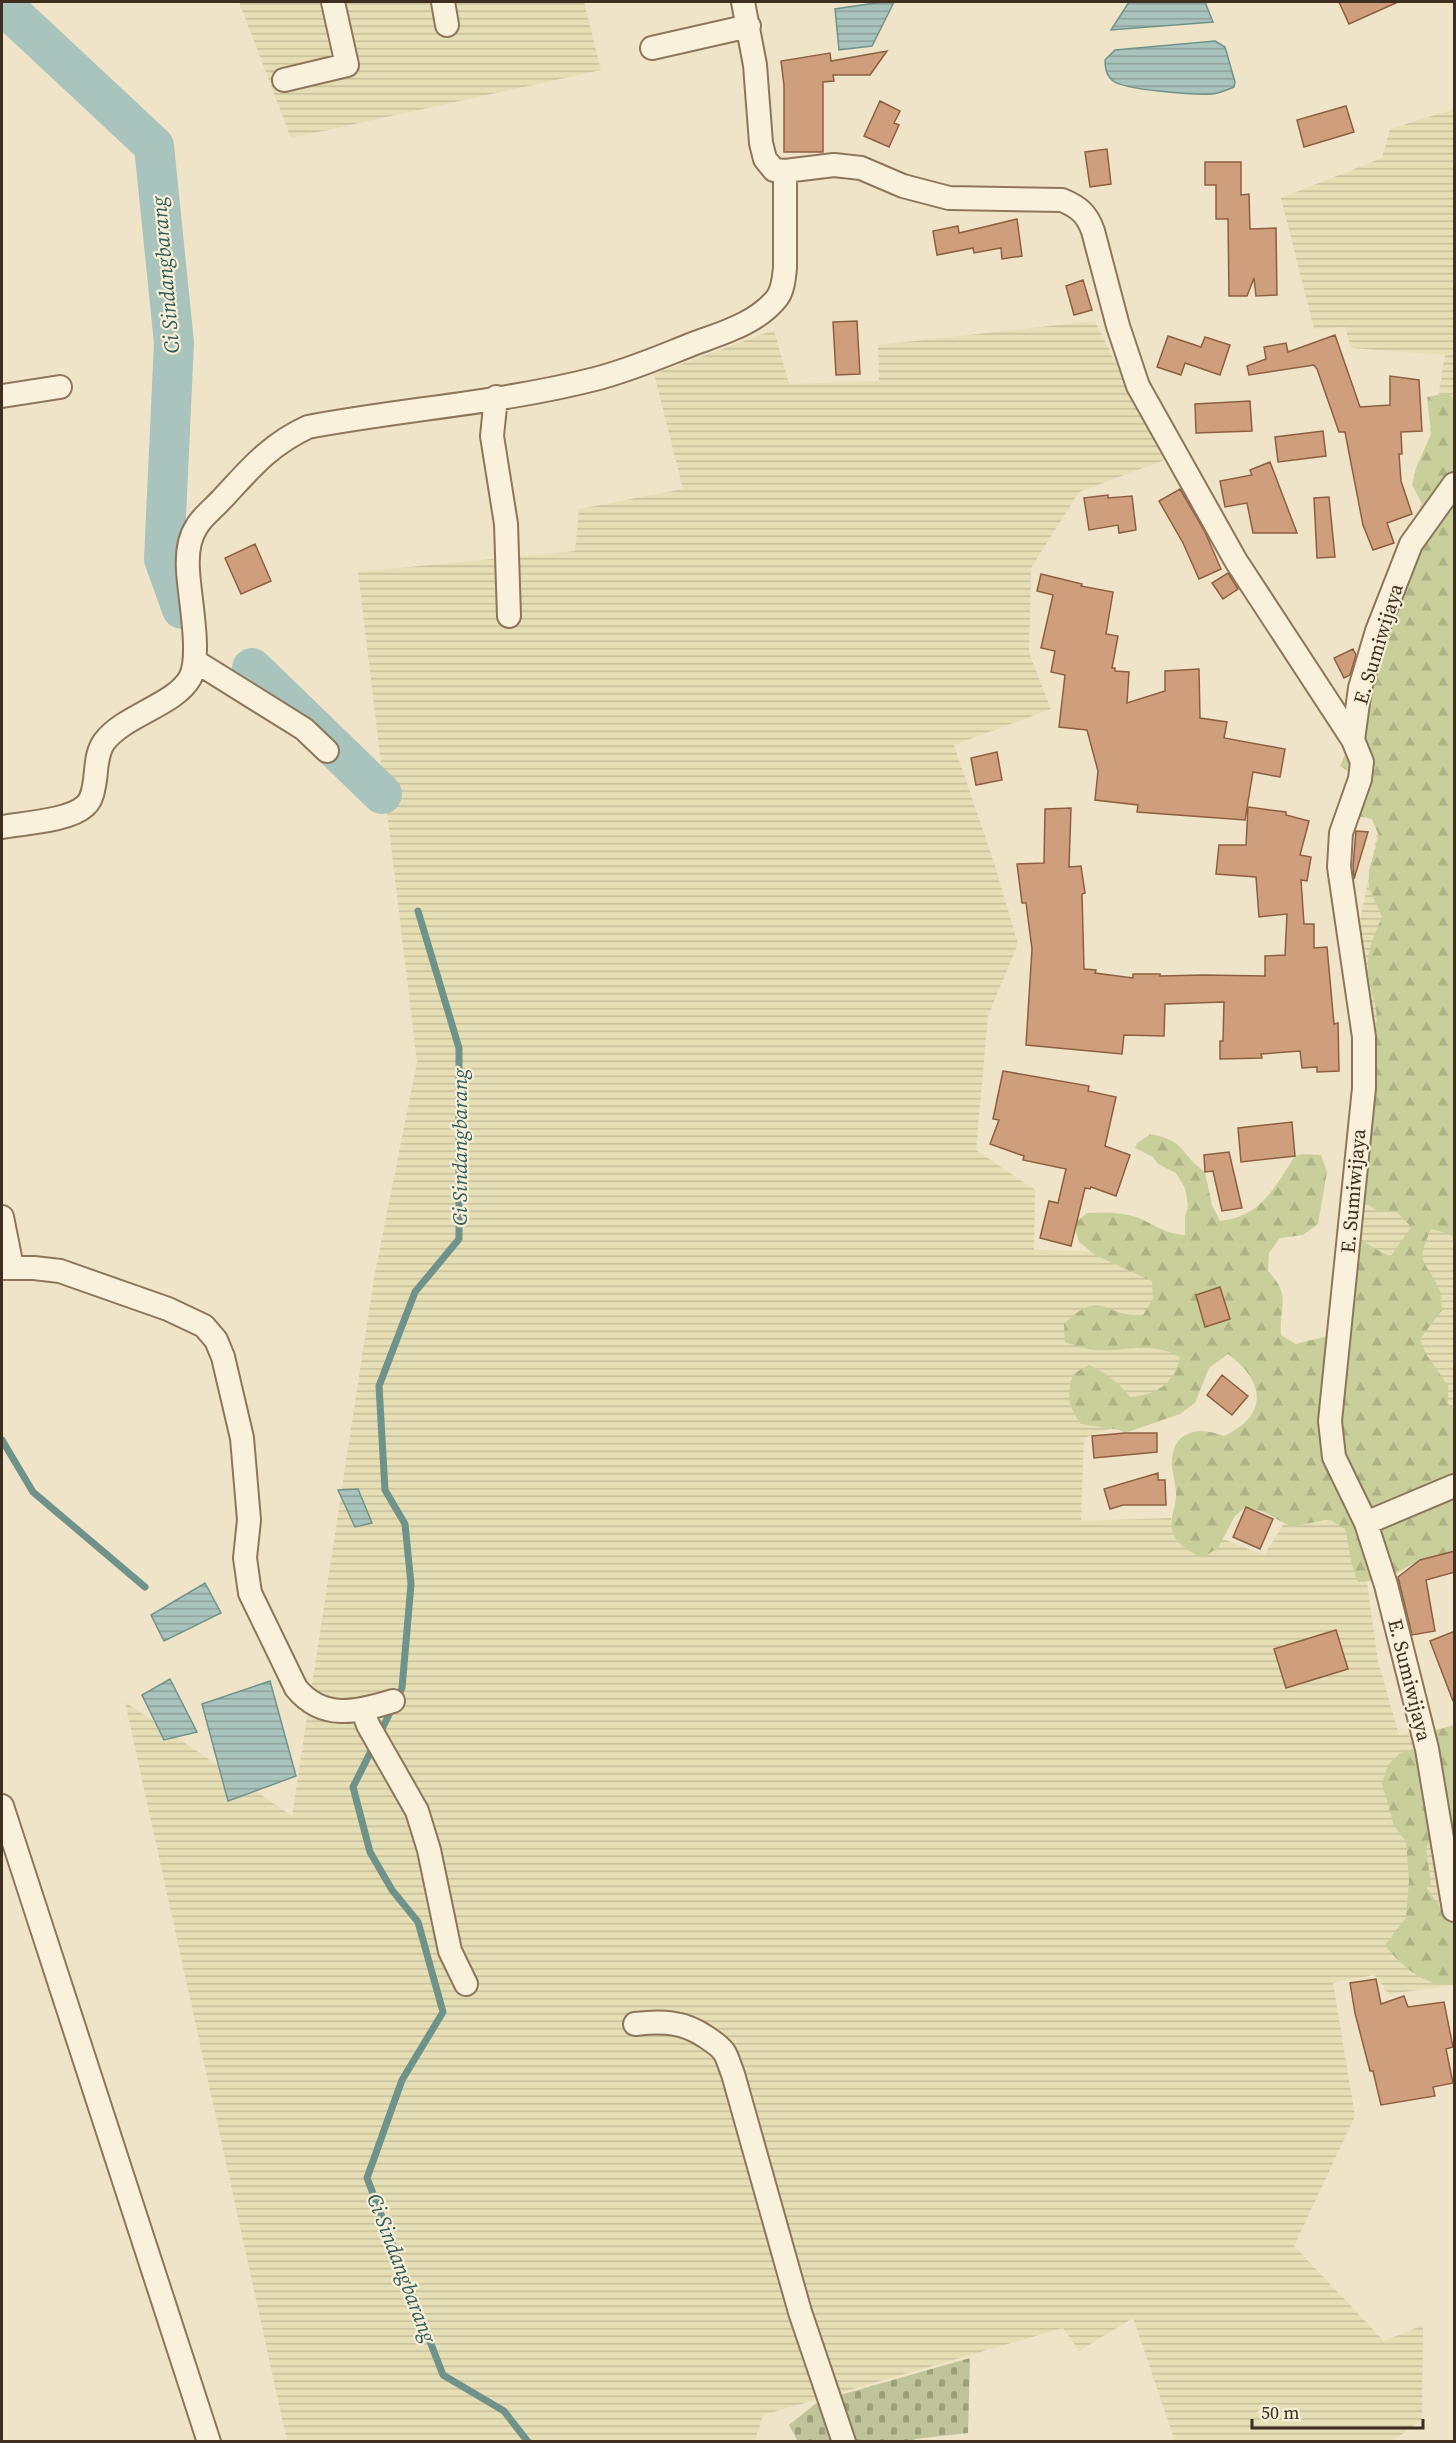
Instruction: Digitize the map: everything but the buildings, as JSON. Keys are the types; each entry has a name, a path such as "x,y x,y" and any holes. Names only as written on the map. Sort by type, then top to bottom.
{"street":[{"path":"284,80 347,66 333,2"},
{"path":"442,2 447,25"},
{"path":"743,2 755,65 761,143 765,159 774,170 784,171 834,165 861,168 903,186 949,198 1062,200 1080,208 1093,231 1118,326 1138,386 1236,561 1353,740"},
{"path":"652,48 749,26"},
{"path":"2,826 60,816 87,805 94,787 97,760 102,744 126,723 180,690 190,677 195,661 188,568 189,546 197,526 267,451 285,437 308,427 564,386 631,369 733,329 768,308 779,296 785,268 784,171"},
{"path":"2,396 60,387"},
{"path":"496,397 492,436 506,524 509,616"},
{"name":"E. Sumiwijaya","path":"1455,484 1411,544 1377,631 1364,677 1353,740 1362,762 1360,779 1341,833 1339,867 1364,1037 1364,1088 1330,1422 1334,1457 1366,1523 1386,1585 1427,1749 1455,1910"},
{"path":"195,661 304,729 327,751"},
{"path":"2,1217 7,1268 60,1270 145,1299 204,1326 216,1340 223,1357 242,1438 249,1520 244,1558 250,1593 296,1688 306,1700 318,1707 366,1718 393,1701"},
{"path":"1366,1523 1455,1486"},
{"path":"366,1718 417,1811 429,1850 450,1951 465,1983"},
{"path":"3,1813 209,2442"},
{"path":"634,2024 654,2021 677,2023 695,2029 724,2052 733,2074 800,2312 843,2442"}],"shaded area":[{"path":"239,2 584,2 601,70 291,138"},
{"path":"1454,109 1454,1540 1359,1526 1378,1661 1399,1735 1454,1728 1454,1985 1389,1994 1374,1975 1333,1983 1355,2116 1294,2246 1384,2341 1423,2325 1422,2420 1392,2441 1175,2441 1133,2318 1079,2351 1063,2328 763,2415 755,2441 287,2441 125,1702 292,1816 374,1278 417,1062 358,572 575,551 579,509 683,489 654,374 774,330 789,384 879,381 878,345 1095,321 1164,460 1079,492 1031,568 1029,653 1051,709 954,745 995,866 1018,944 988,1016 976,1150 1035,1190 1034,1250 1167,1253 1195,1328 1185,1402 1084,1438 1081,1521 1171,1518 1174,1534 1226,1540 1264,1555 1290,1514 1321,1416 1364,1050 1354,951 1381,815 1363,703 1419,513 1445,355 1351,348 1345,327 1314,329 1281,198 1382,158 1390,129"}],"green space":[{"path":"1448,393 1454,399 1454,1239 1450,1234 1431,1229 1426,1241 1423,1250 1424,1263 1440,1291 1442,1310 1420,1339 1426,1354 1448,1386 1448,1403 1454,1410 1454,1554 1420,1560 1393,1575 1395,1579 1358,1582 1345,1529 1329,1519 1291,1527 1264,1512 1246,1507 1235,1516 1218,1548 1202,1558 1182,1546 1172,1530 1176,1498 1172,1464 1174,1450 1183,1436 1190,1433 1198,1431 1224,1436 1239,1428 1255,1408 1257,1397 1255,1386 1240,1364 1228,1354 1209,1368 1195,1403 1180,1414 1125,1433 1120,1430 1081,1424 1069,1400 1073,1374 1089,1365 1112,1378 1130,1397 1140,1396 1156,1391 1169,1381 1180,1357 1158,1349 1091,1350 1079,1347 1065,1342 1064,1324 1087,1307 1096,1305 1130,1315 1143,1315 1153,1299 1152,1281 1095,1255 1079,1242 1074,1224 1087,1213 1130,1215 1165,1231 1185,1235 1185,1217 1188,1206 1185,1188 1176,1173 1135,1148 1137,1143 1151,1134 1171,1140 1205,1172 1212,1205 1220,1221 1234,1218 1257,1207 1273,1189 1295,1156 1321,1155 1327,1172 1318,1224 1303,1235 1280,1238 1269,1253 1268,1271 1280,1288 1283,1301 1281,1335 1296,1344 1335,1333 1347,1322 1352,1312 1356,1299 1346,1280 1349,1232 1391,1256 1411,1227 1397,1212 1378,1211 1361,1200 1369,1047 1374,1036 1377,1018 1368,973 1368,958 1382,917 1369,888 1369,870 1379,836 1372,819 1358,816 1360,779 1340,766 1350,744 1375,654 1387,641 1385,622 1430,518 1412,485 1416,468 1431,434 1427,397"},
{"path":"1454,1725 1454,1832 1435,1832 1426,1848 1431,1885 1426,1887 1447,1917 1454,1922 1454,1983 1444,1984 1425,1980 1415,1974 1385,1945 1406,1918 1409,1880 1406,1841 1394,1826 1382,1783 1388,1765 1400,1753 1416,1748 1426,1733"},
{"path":"970,2358 968,2433 913,2441 798,2442 789,2425 819,2401"}],"water":[{"path":"894,2 872,46 839,50 835,9"},
{"path":"1129,2 1205,2 1213,22 1111,30"},
{"path":"1215,41 1225,47 1235,82 1234,87 1221,92 1191,94 1131,87 1113,81 1106,71 1105,60 1115,50"},
{"path":"358,1489 372,1523 355,1527 338,1490"},
{"path":"205,1583 221,1613 164,1641 151,1615"},
{"path":"170,1679 197,1732 164,1740 142,1695"},
{"path":"270,1681 296,1776 228,1801 202,1704"}],"waterway":[{"name":"Ci Sindangbarang","path":"2,4 154,146 174,343 164,559 182,609"},
{"name":"Ci Sindangbarang","path":"252,668 382,794"},
{"name":"Ci Sindangbarang","path":"379,1735 402,1688 411,1584 405,1524 385,1490 379,1386 415,1292 459,1239 459,1048 418,911"},
{"path":"2,1440 33,1492 145,1587"},
{"name":"Ci Sindangbarang","path":"374,1745 353,1787 370,1852 392,1890 418,1922 443,2012 402,2080 367,2178 443,2375 504,2411 528,2442"}]}
